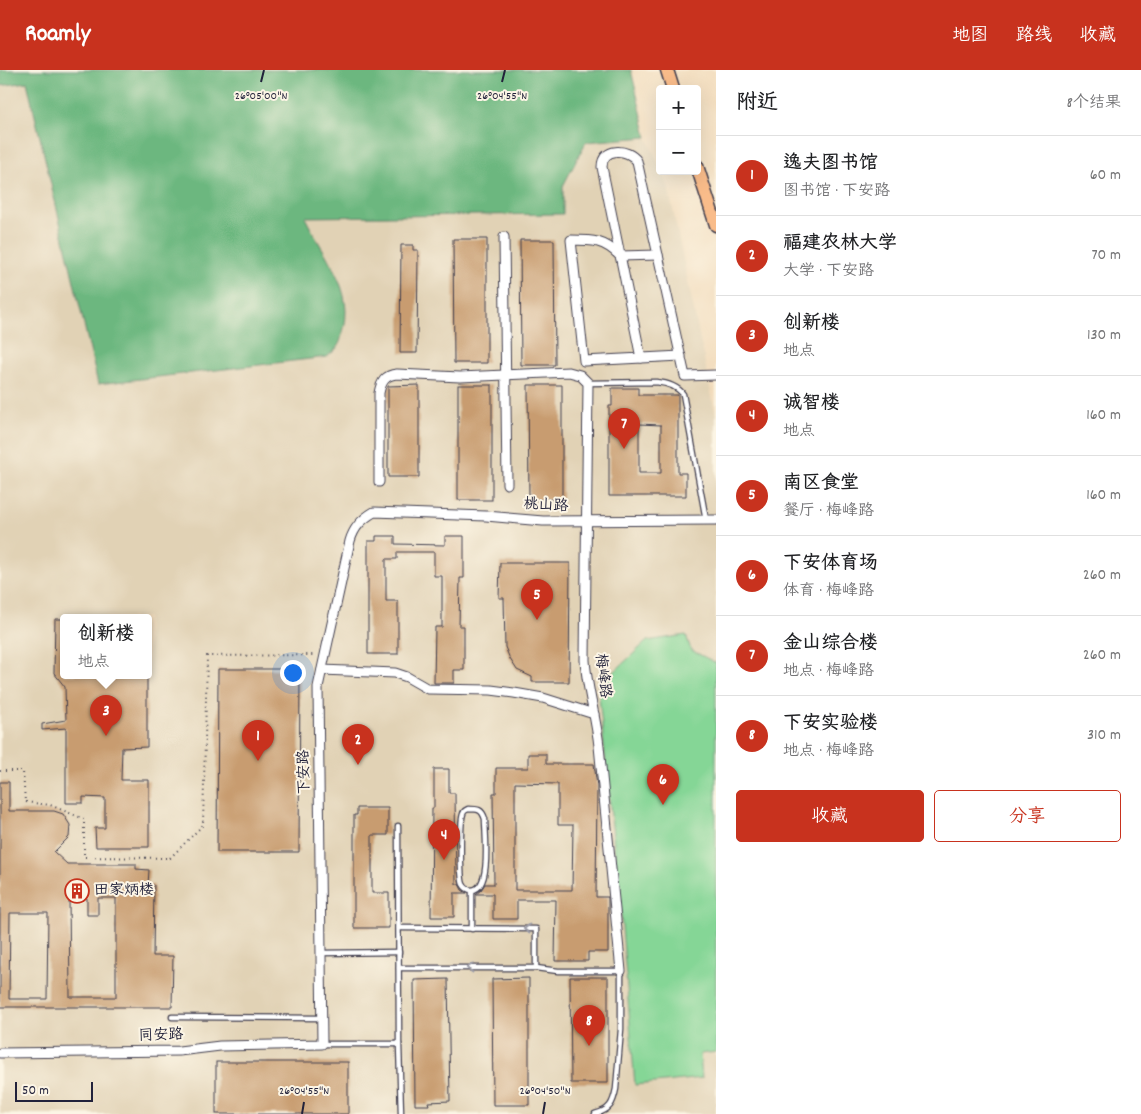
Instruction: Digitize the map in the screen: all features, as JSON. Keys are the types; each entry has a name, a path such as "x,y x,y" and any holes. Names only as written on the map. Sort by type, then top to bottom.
{"main road":[{"path":"667,70 672,85"},
{"path":"700,175 716,226"}],"street":[{"path":"641,358 602,161 606,154 621,152 634,156 637,162 685,376 716,375"},
{"path":"504,237 507,484"},
{"path":"658,255 620,256 610,246 587,240 572,240 584,361 681,356"},
{"path":"378,482 380,393 381,385 386,377 397,374 443,377 569,372 580,376 588,383"},
{"name":"梅峰路","path":"588,383 585,660 587,685 599,746 620,971"},
{"name":"桃山路","path":"374,512 486,516 543,521 716,520"},
{"name":"下安路","path":"322,1044 318,686 352,534 365,518 374,512"},
{"path":"322,670 395,673 407,677 428,689 491,690 521,694 556,701 594,714"},
{"name":"同安路","path":"0,1053 179,1051 220,1046 322,1044"}],"lane":[{"path":"588,383 656,382 681,391 706,520"},
{"path":"468,809 484,812 485,819 486,872 482,884 477,889 472,890 468,890 464,886 461,874 462,820 464,811 468,809"},
{"path":"398,826 400,1114"},
{"path":"472,890 472,928"},
{"path":"399,928 536,929 536,968"},
{"path":"321,953 399,952"},
{"path":"399,968 536,968 558,971 620,971 621,1029 614,1097 604,1113 595,1114"},
{"path":"172,1017 322,1018"},
{"path":"322,1044 399,1044"}],"path":[{"path":"0,771 24,771 25,802 50,805 84,819 84,857 170,858 203,825 207,656 326,655"}],"shaded area":[{"path":"27,82 99,384 338,346 345,328 347,313 335,270 304,217 563,214 563,186 586,142 647,137 656,158 656,175 663,175 668,186 716,416 716,1114 0,1114 0,86"}],"green space":[{"path":"0,70 631,70 647,137 586,142 563,186 563,214 305,217 336,273 345,303 346,319 339,345 327,357 98,384 27,82 0,86"},
{"path":"686,635 691,650 716,663 716,1052 700,1054 702,1078 635,1085 621,915 599,696 600,685 647,641"}],"building":[{"path":"453,239 487,239 487,363 454,363"},
{"path":"520,240 554,240 555,365 521,365"},
{"path":"401,245 413,245 413,250 418,250 417,353 400,353"},
{"path":"419,385 419,477 388,477 388,386"},
{"path":"458,385 492,385 492,500 458,500"},
{"path":"528,385 562,385 562,499 529,500"},
{"path":"612,388 638,388 638,395 678,395 678,473 686,473 686,496 609,496 609,406 612,406","holes":["639,424 661,425 661,473 639,473"]},
{"path":"376,536 395,536 395,544 445,545 445,536 464,536 464,578 460,578 459,626 464,626 464,670 454,670 454,683 434,683 435,627 442,627 442,576 434,576 434,552 397,552 397,559 386,559 386,601 398,601 398,654 368,654 368,541 376,541"},
{"path":"500,563 570,563 569,682 532,682 532,677 517,670 510,659 505,647 504,598 499,598"},
{"path":"55,619 60,619 60,679 147,679 147,747 122,748 121,780 149,780 149,847 96,847 95,828 105,828 105,798 83,797 83,803 66,803 66,728 42,730 42,724 66,720 65,687 54,673"},
{"path":"218,669 300,669 299,852 217,852"},
{"path":"528,754 546,754 546,764 594,764 597,786 596,897 608,897 608,952 588,952 588,961 555,961 556,900 517,900 517,919 493,919 493,894 476,894 485,884 494,884 493,793 496,793 496,768 528,768","holes":["515,783 558,784 558,825 573,825 572,890 515,890"]},
{"path":"434,769 449,769 449,793 455,793 456,884 459,884 462,890 467,893 454,893 454,917 431,917"},
{"name":"田家炳楼","path":"0,782 9,782 9,811 54,811 63,814 70,825 69,837 54,852 67,864 136,864 136,869 149,870 148,885 154,885 153,956 173,956 172,1007 0,1007","holes":["69,898 87,898 87,915 98,915 98,898 116,898 116,997 70,997","10,913 48,913 47,999 9,999"]},
{"path":"357,808 388,808 388,835 372,835 372,893 389,893 389,928 354,928 354,815 357,815"},
{"path":"570,977 608,977 608,1083 571,1083"},
{"path":"529,978 529,1105 493,1105 492,979"},
{"path":"448,979 450,1101 428,1102 429,1105 415,1105 414,980"},
{"path":"216,1062 348,1062 348,1114 216,1114"}],"place":[{"name":"金山综合楼","path":"624,449"},
{"name":"南区食堂","path":"537,620"},
{"name":"创新楼","path":"106,736"},
{"name":"逸夫图书馆","path":"258,761"},
{"name":"福建农林大学","path":"358,765"},
{"name":"下安体育场","path":"663,805"},
{"name":"诚智楼","path":"444,860"},
{"name":"田家炳楼","path":"77,891"},
{"name":"下安实验楼","path":"589,1046"}]}
